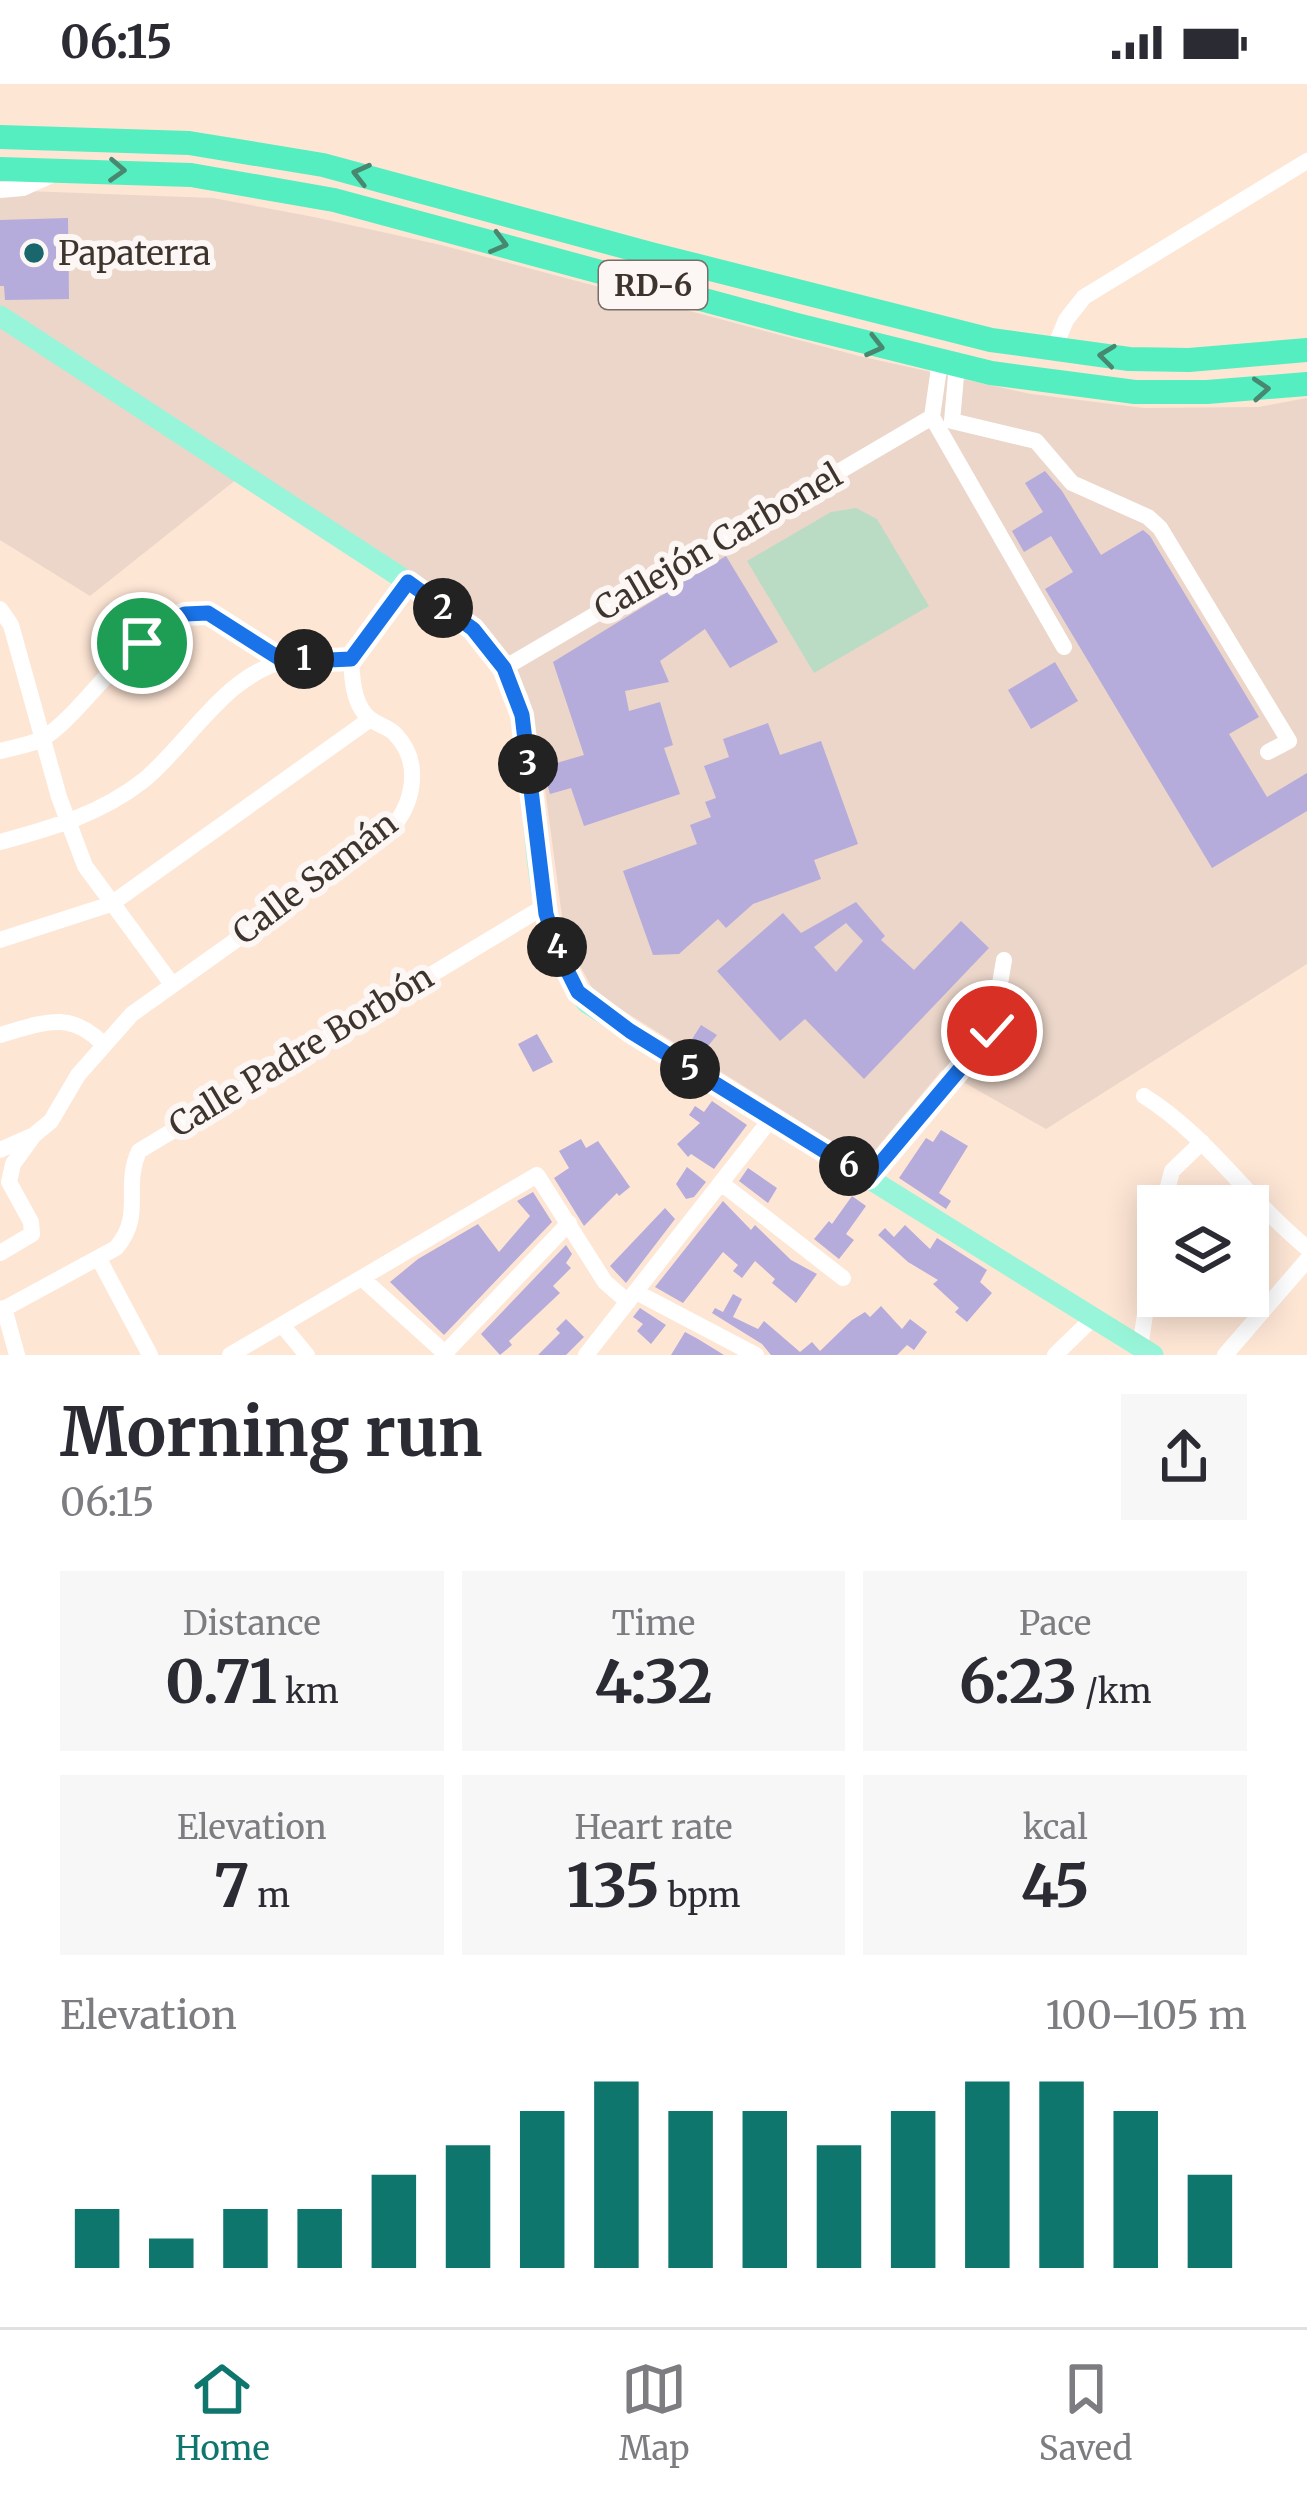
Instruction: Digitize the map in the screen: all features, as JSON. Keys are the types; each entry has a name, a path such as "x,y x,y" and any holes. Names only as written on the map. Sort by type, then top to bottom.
{"highway":[{"name":"RD-6","path":"0,137 189,143 323,165 991,340 1129,359 1307,350"},
{"name":"RD-6","path":"0,169 191,175 334,200 949,363 1075,386 1208,392 1307,384"}],"main road":[{"path":"0,316 473,629 504,668 522,715 544,906 560,956 587,1003 1147,1351"}],"street":[{"path":"1054,349 1066,320 1084,297 1307,161"},
{"path":"0,190 45,180 63,168"},
{"path":"949,363 932,417 1064,647"},
{"path":"949,363 952,421 1036,441 1072,483 1131,509 1160,528 1289,741 1268,752"},
{"name":"Callejón Carbonel","path":"504,668 932,417"},
{"path":"0,842 70,824 144,780 236,688 285,662 351,659 408,582"},
{"path":"0,609 6,613 9,653 44,738 86,866 171,983"},
{"path":"0,751 44,738 142,643 168,621 185,614 208,613 285,662"},
{"name":"Calle Samán","path":"34,1135 51,1120 78,1075 132,1014 389,831 405,814 411,784 404,746 394,731 369,720 356,696 351,659"},
{"path":"0,940 111,904 369,720"},
{"name":"Calle Padre Borbón","path":"2,1310 99,1259 129,1233 134,1212 130,1180 139,1150 544,906"},
{"path":"868,1178 992,1031 1004,960"},
{"path":"0,1035 68,1021 87,1027 104,1045"},
{"path":"1144,1096 1202,1142 1264,1213 1307,1248"},
{"path":"586,1355 770,1120"},
{"path":"0,1150 34,1135"},
{"path":"0,1253 32,1234 31,1222 9,1182 13,1164 34,1135"},
{"path":"1168,1185 1172,1171 1202,1142"},
{"path":"230,1355 537,1175 605,1282 723,1348 756,1355"},
{"path":"721,1184 843,1278"},
{"path":"364,1280 446,1354 569,1223"},
{"path":"99,1259 150,1355"},
{"path":"1225,1355 1307,1260"},
{"path":"2,1310 17,1355"},
{"path":"1147,1351 1150,1317"},
{"path":"1055,1355 1092,1319"},
{"path":"282,1324 307,1355"}],"shaded area":[{"path":"0,190 213,198 314,217 441,245 859,356 1031,394 1144,408 1258,407 1307,398 1307,964 1046,1129 942,1070 865,1162 595,993 565,939 528,695 488,629 247,471 90,596 0,540"}],"green space":[{"path":"856,508 877,519 929,606 814,673 747,561 831,512"}],"building":[{"name":"Papaterra","path":"68,218 69,299 5,300 4,286 0,286 0,220"},
{"path":"1045,471 1101,555 1143,530 1150,536 1259,717 1229,734 1267,797 1307,773 1307,811 1212,868 1045,589 1073,572 1051,536 1024,552 1012,531 1043,512 1025,483"},
{"path":"726,556 778,642 730,668 705,629 660,661 669,682 625,691 629,711 660,702 673,745 664,748 680,794 584,826 571,788 550,794 544,774 543,767 584,755 553,662"},
{"path":"1055,662 1078,701 1031,729 1008,690"},
{"path":"768,723 780,755 821,741 858,844 814,860 821,879 753,904 726,928 718,919 679,954 653,955 623,871 697,844 690,825 711,817 705,802 716,798 704,766 729,757 723,739"},
{"path":"856,902 885,936 881,940 914,970 961,921 989,948 864,1079 805,1019 780,1041 717,971 783,913 801,933","holes":["846,923 863,941 836,972 814,947"]},
{"path":"701,1025 717,1035 700,1056 687,1047"},
{"path":"537,1034 553,1062 533,1072 518,1044"},
{"path":"712,1101 747,1125 714,1169 691,1154 688,1157 677,1144 700,1123 689,1115 695,1106 704,1112"},
{"path":"941,1130 968,1146 939,1193 951,1201 946,1209 899,1178 926,1138 933,1142"},
{"path":"581,1139 586,1148 598,1141 630,1187 617,1193 584,1226 554,1178 569,1168 559,1151"},
{"path":"687,1167 706,1182 694,1197 686,1199 676,1184"},
{"path":"748,1168 777,1188 768,1203 739,1181"},
{"path":"533,1192 552,1222 444,1335 390,1282 418,1259 478,1224 499,1252 530,1216 517,1201"},
{"path":"852,1196 866,1206 846,1234 854,1240 839,1259 814,1239"},
{"path":"723,1201 751,1230 755,1225 791,1260 817,1274 796,1303 755,1261 742,1278 733,1271 738,1265 723,1252 683,1303 655,1287"},
{"path":"665,1208 675,1219 626,1283 610,1266"},
{"path":"905,1225 930,1249 937,1238 987,1270 980,1282 992,1293 967,1322 933,1284 938,1280 908,1262 878,1235 885,1228 894,1237"},
{"path":"566,1245 572,1254 566,1263 571,1268 553,1286 560,1293 500,1355 481,1334"},
{"path":"733,1294 742,1299 733,1317 758,1329 764,1321 800,1352 812,1342 820,1351 852,1320 865,1312 870,1317 881,1306 902,1329 910,1319 927,1332 914,1350 907,1345 897,1355 771,1355 762,1344 712,1313 715,1308 723,1312"},
{"path":"640,1308 666,1325 651,1344 637,1331 643,1324 633,1317"},
{"path":"566,1319 584,1337 566,1355 538,1355 560,1333 556,1329"},
{"path":"685,1332 698,1339 724,1355 671,1355"}],"place":[{"name":"Papaterra","path":"34,253"}],"route":[{"path":"142,643 168,621 208,613 285,662 351,659 408,582 473,629 504,668 522,715 546,914 578,992 630,1031 868,1178 992,1031"}]}
